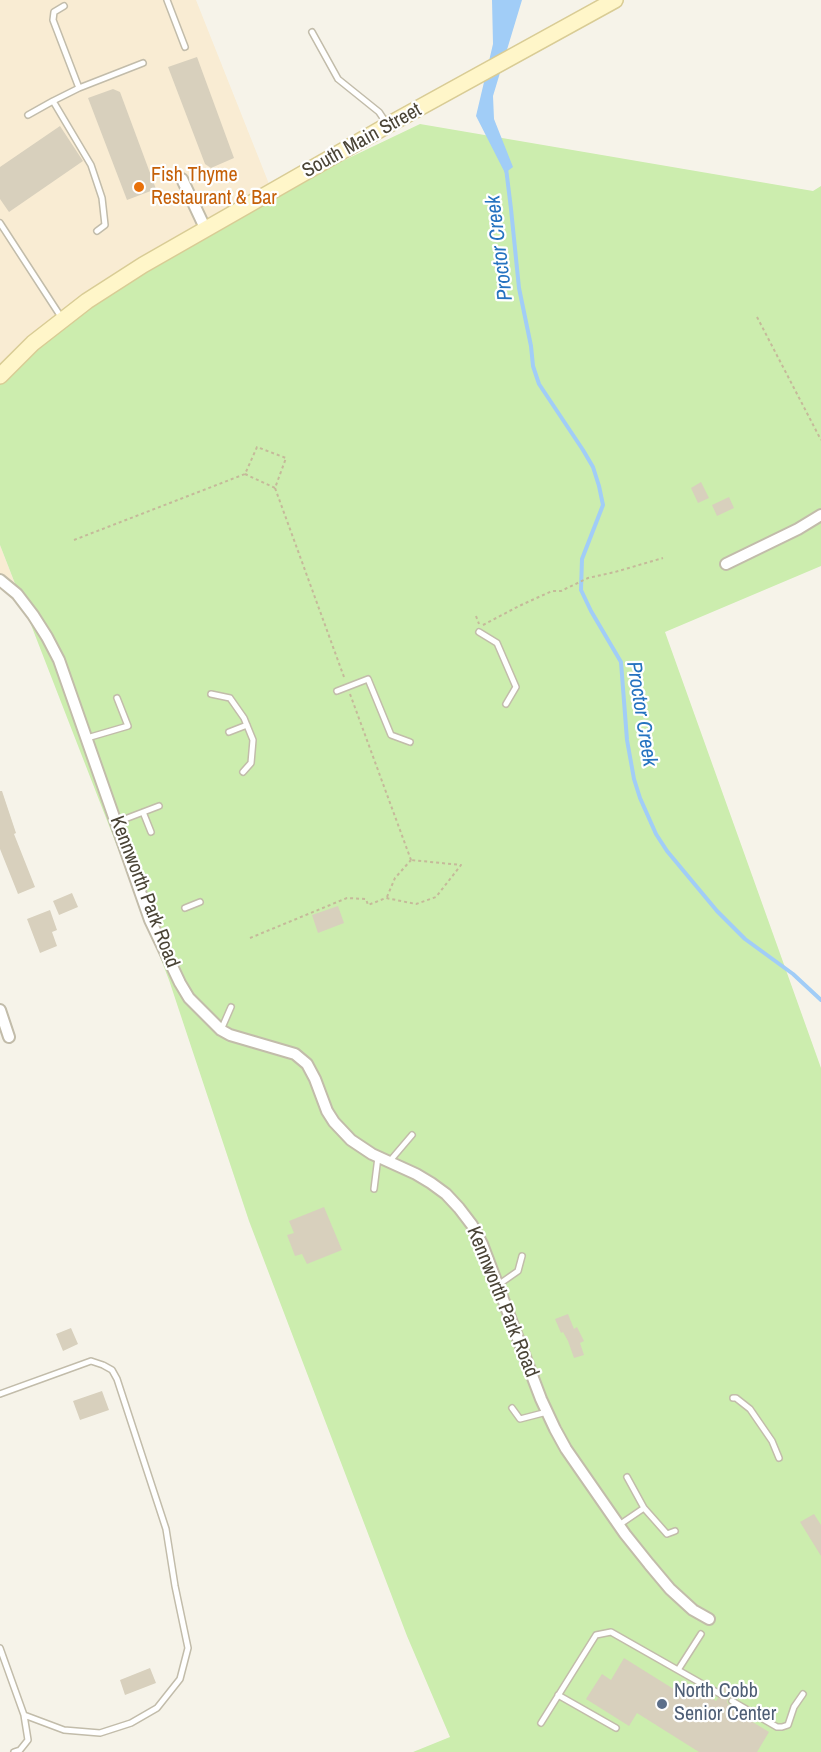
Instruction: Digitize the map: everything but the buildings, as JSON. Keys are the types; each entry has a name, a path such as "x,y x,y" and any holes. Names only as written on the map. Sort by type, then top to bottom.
{"main road":[{"name":"South Main Street","path":"0,376 33,344 87,301 115,283 388,125 615,0"}],"street":[{"path":"183,179 206,230"},
{"path":"726,564 798,529 821,515"},
{"name":"Kennworth Park Road","path":"0,580 17,594 47,637 59,660 150,920 189,998 221,1030 230,1035 295,1054 307,1064 327,1111 342,1132 378,1157 431,1183 459,1208 472,1225 482,1244 547,1412 566,1449 619,1525 670,1589 693,1610 709,1619"},
{"path":"0,1010 9,1037"}],"lane":[{"path":"56,0 62,7 54,12 53,20 79,88"},
{"path":"167,0 185,47"},
{"path":"312,32 338,79 379,112 388,125"},
{"path":"28,115 52,100 144,63"},
{"path":"52,100 94,173 102,198 105,225 97,231"},
{"path":"0,223 63,320"},
{"path":"479,632 497,643 516,687 506,704"},
{"path":"337,691 368,679 391,735 410,742"},
{"path":"211,694 230,699 247,725 253,740 252,763 243,772"},
{"path":"87,738 128,726 117,698"},
{"path":"229,732 247,725"},
{"path":"117,822 159,806"},
{"path":"142,812 151,832"},
{"path":"186,908 200,902"},
{"path":"221,1030 231,1007"},
{"path":"389,1162 412,1135"},
{"path":"374,1189 378,1157"},
{"path":"498,1285 518,1271 522,1256"},
{"path":"0,1394 91,1361 112,1370 117,1379 166,1529 188,1648 180,1679 157,1708 131,1724 100,1733 64,1730 24,1715"},
{"path":"734,1398 750,1409 772,1441 779,1458"},
{"path":"512,1408 520,1419 547,1412"},
{"path":"627,1476 644,1508 667,1533 675,1531"},
{"path":"619,1525 644,1508"},
{"path":"541,1723 596,1635 610,1632 720,1694"},
{"path":"678,1670 701,1634"},
{"path":"0,1648 24,1715 28,1740 20,1750 14,1752"},
{"path":"732,1701 777,1727 782,1727 788,1725 794,1707 803,1694"},
{"path":"558,1695 616,1728"}],"path":[{"path":"757,317 821,440"},
{"path":"74,540 244,474 257,447 286,458 274,488 411,860"},
{"path":"244,474 274,488"},
{"path":"476,616 480,627 552,591 561,591 588,578 663,558"},
{"path":"250,938 347,898 366,899 368,905 386,898 416,904 436,897 461,865 411,860"},
{"path":"386,898 395,878 411,860"}],"shaded area":[{"path":"0,0 196,0 273,194 0,381"},
{"path":"0,545 18,592 0,585"}],"green space":[{"path":"420,124 813,191 821,186 821,566 665,632 821,1068 821,1752 413,1752 450,1737 407,1636 249,1221 169,980 0,545 0,381 32,340 238,211"}],"water":[{"path":"492,0 522,0 493,96 494,119 513,167 505,173 476,116 493,44"}],"waterway":[{"name":"Proctor Creek","path":"506,168 519,288 533,366 539,384 593,467 599,486 603,505 582,559 581,590 621,662 627,740 640,798 656,834 667,851 717,911 745,939 793,974 821,1000"}],"place":[{"name":"Fish Thyme Restaurant & Bar","path":"139,187"},
{"name":"North Cobb Senior Center","path":"662,1704"}]}
